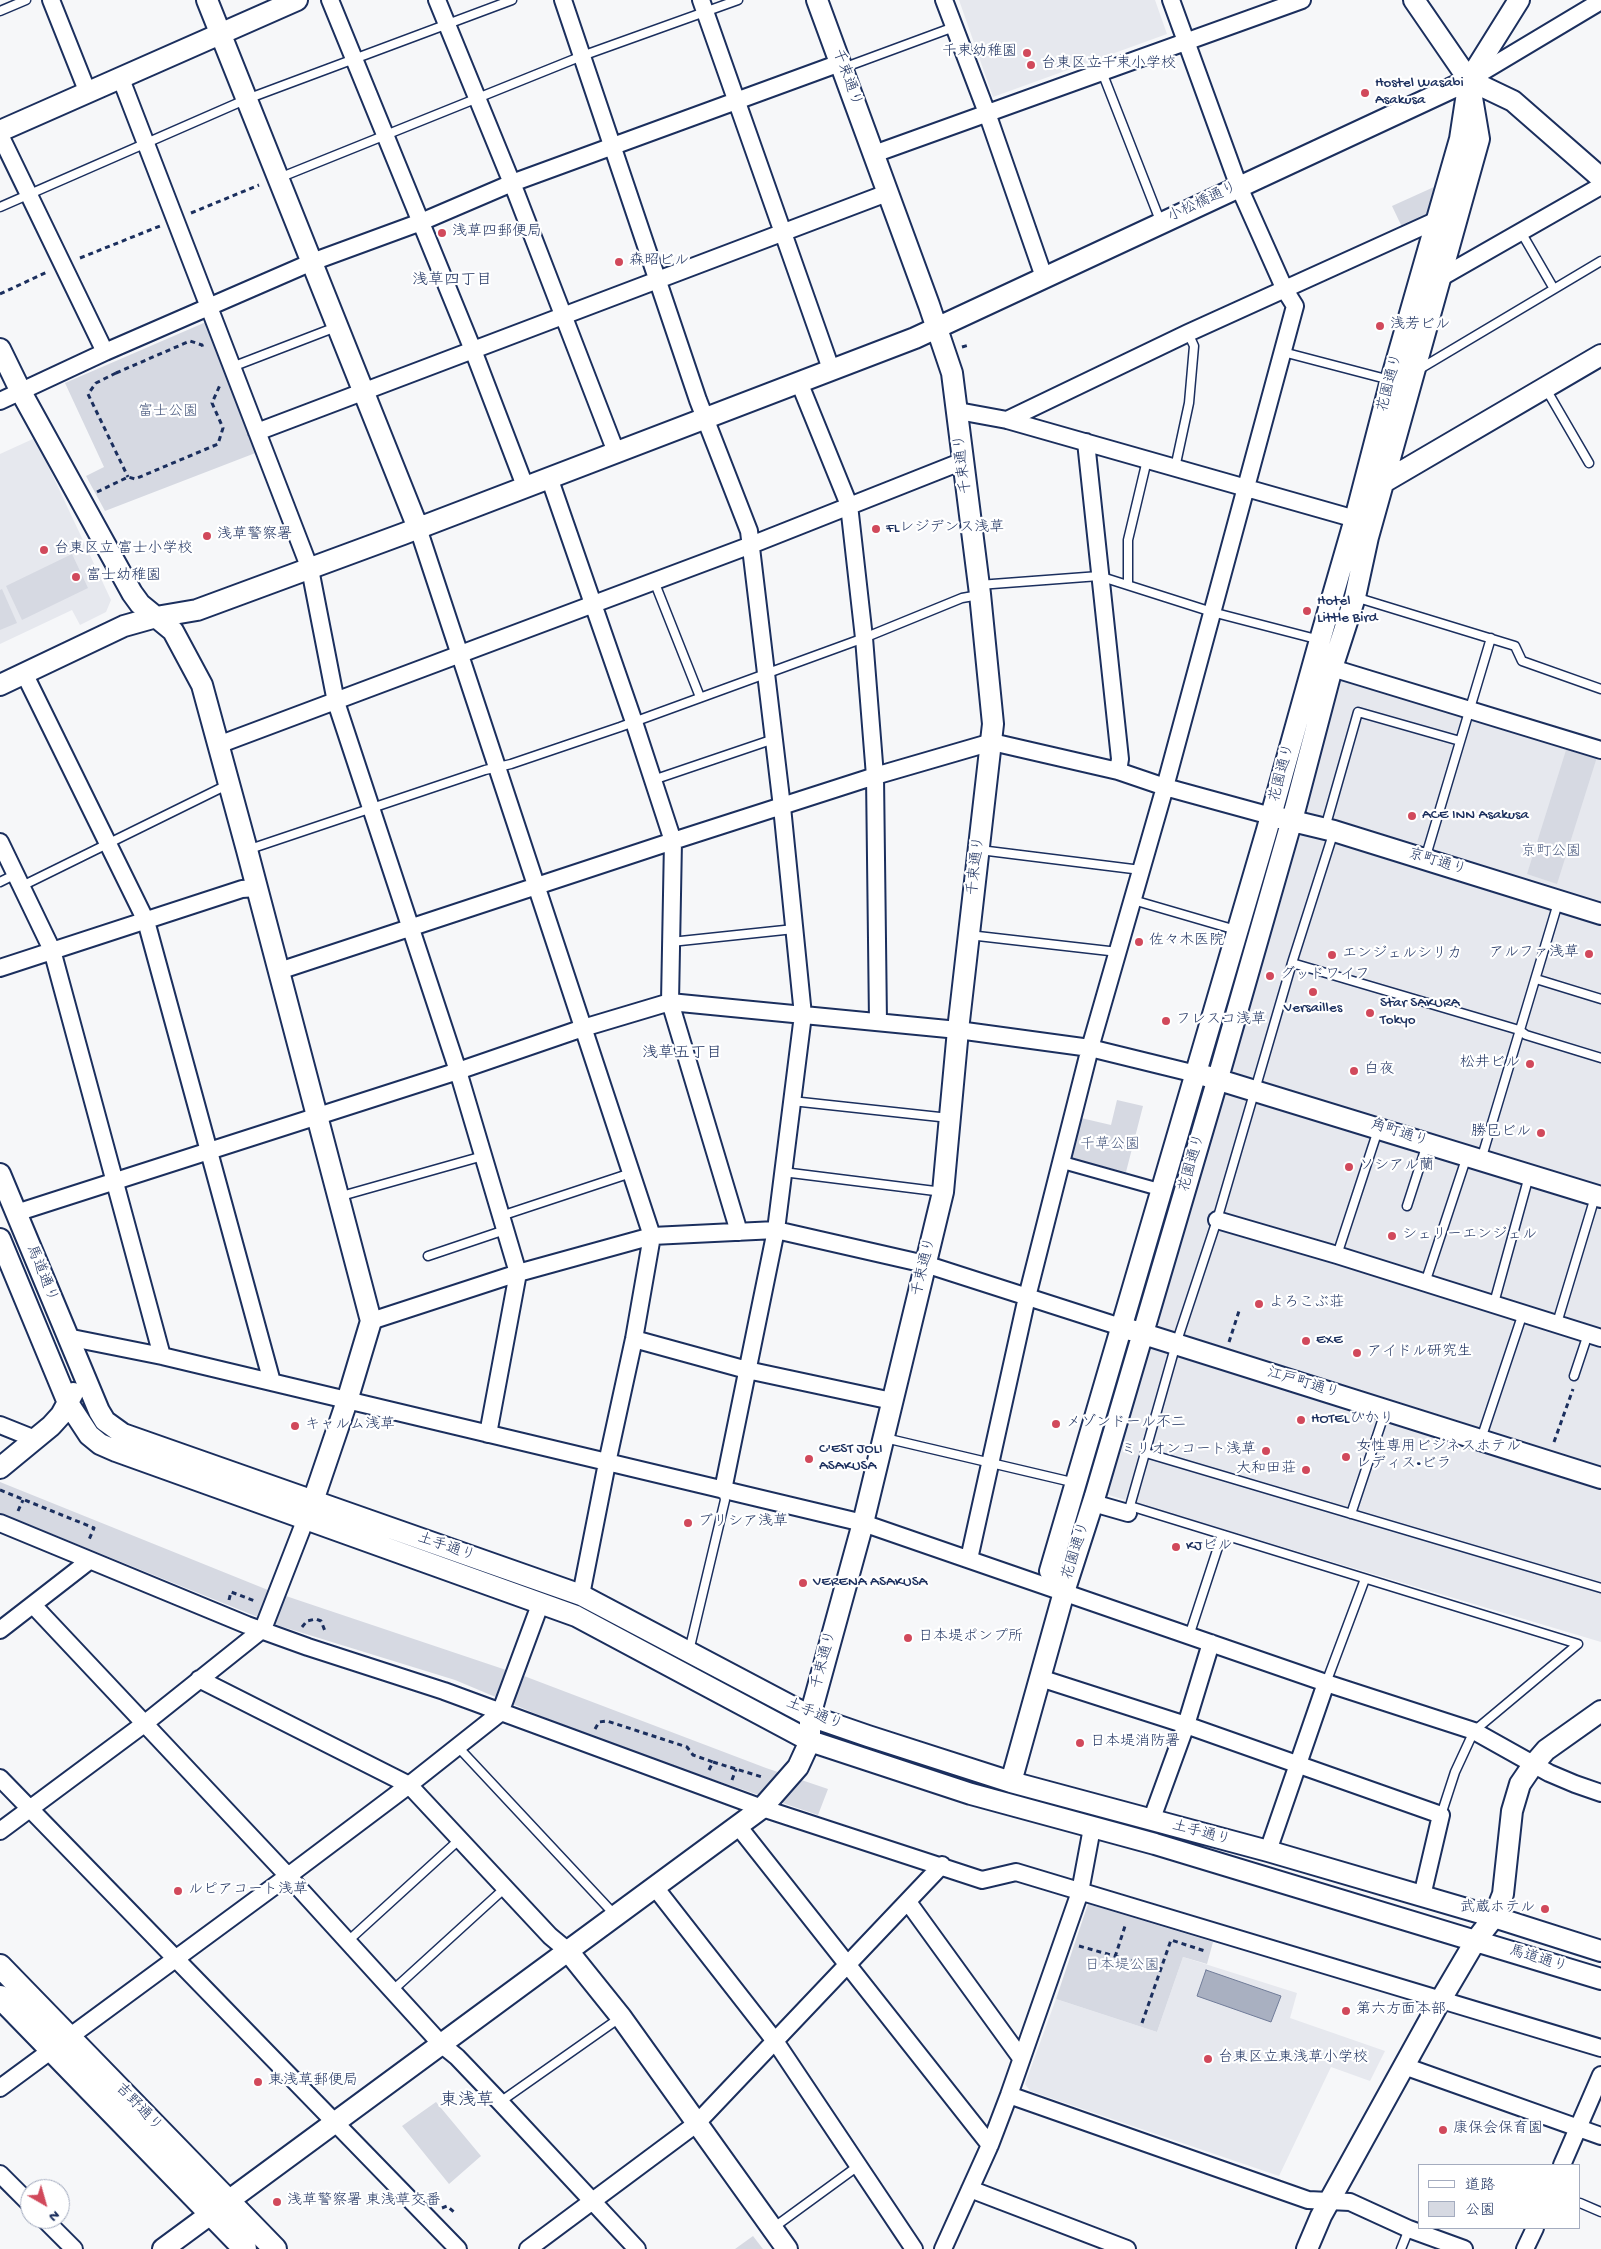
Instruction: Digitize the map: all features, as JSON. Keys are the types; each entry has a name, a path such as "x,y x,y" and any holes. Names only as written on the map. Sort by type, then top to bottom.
{"main road":[{"name":"吉野通り","path":"0,1966 60,2044 219,2207 275,2249"},
{"name":"吉野通り","path":"0,1997 60,2044"},
{"name":"吉野通り","path":"219,2207 245,2249"}],"street":[{"path":"51,0 88,93"},
{"path":"207,0 418,528 652,1236 634,1339 581,1595"},
{"path":"105,352 0,133 297,0"},
{"path":"330,0 421,222 525,486"},
{"path":"437,0 512,183 616,452"},
{"path":"563,0 705,417 749,531 782,807 803,1015 776,1230 724,1490"},
{"name":"千束通り","path":"810,1741 810,1716 863,1522 943,1192 958,1030 993,724 980,590 952,373 938,327 817,0"},
{"path":"944,0 987,113 1044,278"},
{"path":"969,1559 1028,1297 1090,1048 1165,787 1295,306 1285,290 1238,187 1171,0"},
{"path":"874,154 1302,0"},
{"path":"1414,0 1469,80 1513,101 1601,178"},
{"name":"花園通り","path":"1064,1592 1050,1571 1238,930 1320,640 1364,521 1384,482 1400,373 1440,278 1446,222 1469,80 1519,0"},
{"path":"1469,80 1601,1"},
{"path":"704,5 831,369"},
{"path":"0,401 105,352 312,262 421,222 512,183 737,101 841,66"},
{"path":"121,79 310,569 336,702 458,1071 518,1273 488,1434"},
{"name":"小松橋通り","path":"0,686 124,626 156,617 198,610 915,338 1469,80"},
{"path":"1440,278 1601,186"},
{"path":"257,432 887,192"},
{"path":"1007,420 1188,333 1446,222"},
{"name":"花園通り","path":"1064,1592 1094,1500 1218,1078 1332,668 1355,597 1364,521 1364,483 1446,222"},
{"path":"0,350 21,392 132,593 140,604 173,631 202,685 371,1321 348,1401 310,1511 263,1630 144,1724 0,1831"},
{"path":"1364,483 1384,482 1601,355"},
{"path":"799,382 849,505 864,638 875,776 878,1022"},
{"path":"958,411 1007,420 1364,521"},
{"path":"1086,442 1120,759 1118,772"},
{"path":"218,745 751,545 963,461"},
{"path":"549,478 634,722 673,841 670,1002 739,1232"},
{"path":"1332,668 1601,750"},
{"path":"24,674 146,921 272,1382"},
{"path":"279,972 673,841 875,776 992,742 1118,772 1271,816"},
{"name":"京町通り","path":"1271,816 1329,830 1601,914"},
{"path":"0,842 52,950 162,1356"},
{"path":"0,968 242,889 257,888"},
{"path":"16,1213 458,1071 583,1028 670,1002 958,1030 1090,1048 1196,1074"},
{"name":"角町通り","path":"1196,1074 1218,1078 1255,1089 1598,1196"},
{"path":"1061,1162 1161,1190"},
{"name":"馬道通り","path":"0,1174 82,1374"},
{"path":"1216,1220 1494,1303 1594,1336"},
{"path":"371,1321 518,1273 652,1236 776,1230 925,1264 1121,1327"},
{"name":"馬道通り","path":"2,1250 68,1403"},
{"name":"江戸町通り","path":"1121,1327 1601,1478"},
{"path":"67,1337 162,1356 607,1463 863,1522 1326,1683 1474,1731 1533,1765 1575,1784 1601,1793"},
{"path":"634,1339 747,1370 892,1401"},
{"path":"0,1468 51,1426 68,1403 82,1374"},
{"path":"82,1374 99,1411 105,1421 115,1430"},
{"name":"土手通り","path":"68,1403 89,1436 100,1444 131,1458 581,1595 810,1716 1011,1782 1268,1851 1494,1917 1601,1951"},
{"path":"0,1425 35,1439"},
{"name":"土手通り","path":"51,1426 81,1426 115,1430 310,1511 576,1616 810,1741 970,1794 1155,1844 1476,1940"},
{"path":"1076,1486 1094,1500 1129,1510"},
{"path":"0,1523 88,1553 247,1625 308,1648 444,1691 762,1808 942,1865 982,1880 1016,1872 1601,2048"},
{"path":"0,1630 33,1605 88,1553"},
{"path":"1011,1782 1064,1592"},
{"path":"0,2088 288,1876 409,1785 500,1713 541,1602"},
{"path":"33,1605 288,1876 441,2044 500,2102 637,2249"},
{"path":"1152,1821 1186,1725 1211,1643"},
{"path":"1040,1678 1186,1725 1441,1814 1422,1896"},
{"path":"199,1679 409,1785 550,1936 568,1951 621,2017 787,2249"},
{"path":"1268,1851 1326,1683"},
{"path":"1307,2249 1329,2202 1440,2001 1476,1940 1494,1917 1503,1894 1512,1811 1520,1784 1546,1750 1601,1711"},
{"path":"163,2249 762,1808 798,1767 810,1741"},
{"path":"0,1778 458,2249"},
{"path":"738,1826 990,2145"},
{"path":"943,2249 990,2145 1009,2095 1080,1892 1092,1828"},
{"path":"528,2249 696,2124 942,1865"},
{"path":"654,1886 775,2041 914,2249"},
{"path":"908,1902 1021,2058"},
{"name":"馬道通り","path":"1476,1940 1601,1979"},
{"path":"1404,2066 1601,2136"},
{"path":"1562,2164 1601,2075"},
{"path":"1009,2095 1308,2200 1350,2202 1409,2228 1464,2249"},
{"path":"0,2174 20,2194"},
{"path":"970,2189 1127,2249"},
{"path":"54,2229 74,2249"},
{"path":"1525,2249 1535,2229"}],"lane":[{"path":"0,11 26,0"},
{"path":"0,207 247,99 446,23 512,0"},
{"path":"279,178 704,5 738,0"},
{"path":"841,66 954,27"},
{"path":"1102,72 1161,223"},
{"path":"1521,232 1554,289"},
{"path":"1283,352 1400,373 1554,289 1601,261"},
{"path":"232,367 338,326"},
{"path":"1175,468 1189,403 1194,346 1188,333"},
{"path":"1545,388 1589,463"},
{"path":"1128,585 1128,540 1147,460"},
{"path":"247,850 496,766 512,764 634,722 864,638 980,590 1099,576 1212,612 1320,640"},
{"path":"654,581 700,697"},
{"path":"1355,597 1515,646 1522,662 1601,689"},
{"path":"1425,859 1491,638"},
{"path":"1441,1814 1455,1772 1474,1731 1578,1644 1222,1535 1129,1510 1176,1344 1216,1220 1292,963 1329,830 1358,712 1460,741"},
{"path":"653,780 774,739"},
{"path":"0,882 19,880 107,844 229,784"},
{"path":"979,850 1141,870"},
{"path":"1133,900 1238,930"},
{"path":"1425,1283 1474,1158 1519,1030 1559,901"},
{"path":"671,942 794,929"},
{"path":"969,935 1118,952"},
{"path":"1292,963 1519,1030 1526,1035 1601,1058"},
{"path":"1536,979 1601,999"},
{"path":"792,1101 950,1118"},
{"path":"1337,1255 1379,1128"},
{"path":"1407,1206 1428,1143"},
{"path":"338,1197 483,1156"},
{"path":"783,1172 943,1192"},
{"path":"428,1256 503,1223 631,1173"},
{"path":"1494,1303 1529,1174"},
{"path":"1557,1323 1598,1196"},
{"path":"1481,1440 1523,1313"},
{"path":"1574,1376 1594,1336"},
{"path":"1351,1514 1386,1410"},
{"path":"883,1438 990,1463 1076,1486"},
{"path":"1146,1453 1601,1588"},
{"path":"689,1652 725,1500 724,1490"},
{"path":"1189,1636 1222,1535"},
{"path":"1326,1683 1365,1579"},
{"path":"458,1747 615,1915"},
{"path":"348,1941 460,1839"},
{"path":"393,1990 505,1888"},
{"path":"500,2102 621,2017"},
{"path":"772,2228 858,2166"},
{"path":"1581,2203 1601,2212"},
{"path":"1401,2249 1409,2228"}],"path":[{"path":"0,294 62,265 279,178"},
{"path":"128,477 88,394 96,383 190,342 202,346 206,354"},
{"path":"105,352 116,373"},
{"path":"92,494 128,477 135,479 218,444 223,428 212,403 220,386 218,378"},
{"path":"1223,1359 1240,1308"},
{"path":"1548,1461 1574,1384 1574,1376"},
{"path":"0,1490 94,1528 88,1553"},
{"path":"16,1516 23,1500"},
{"path":"594,1732 597,1724 607,1721 687,1747 692,1755 713,1762"},
{"path":"1115,1957 1131,1908"},
{"path":"1142,2023 1170,1940 1205,1951"},
{"path":"1081,1947 1160,1969"}],"shaded area":[{"name":"台東区立千束小学校","path":"959,0 1155,0 1167,34 993,97"},
{"name":"台東区立 富士小学校","path":"35,438 111,600 106,612 80,625 72,610 0,644 0,454"},
{"path":"1338,675 1601,755 1601,1642 1102,1493"},
{"name":"台東区立東浅草小学校","path":"1183,1957 1297,1993 1290,2018 1385,2051 1370,2081 1331,2067 1279,2176 1030,2091 1025,2084 1056,1999 1157,2032"}],"green space":[{"path":"1434,187 1428,214 1402,227 1392,206"},
{"name":"富士公園","path":"206,322 258,452 105,511 86,476 104,467 65,383"},
{"path":"72,554 88,588 22,620 6,586"},
{"path":"2,589 17,623 0,630 0,590"},
{"name":"京町公園","path":"1567,747 1597,757 1557,884 1527,874"},
{"name":"千草公園","path":"1117,1100 1143,1106 1126,1172 1071,1159 1081,1118 1111,1125"},
{"path":"0,1482 268,1590 524,1676 766,1768 828,1789 818,1815 608,1744 455,1680 280,1626 0,1513"},
{"name":"日本堤公園","path":"1088,1904 1213,1942 1207,1964 1183,1957 1157,2032 1056,1999"},
{"path":"436,2102 481,2156 449,2184 402,2126"},
{"path":"753,2236 763,2249 735,2249"}],"water":[{"path":"1206,1970 1281,1996 1271,2022 1197,1996"}],"place":[{"name":"千束幼稚園","path":"1027,53"},
{"name":"台東区立千束小学校","path":"1031,65"},
{"name":"Hostel Wasabi Asakusa","path":"1365,93"},
{"name":"浅草四郵便局","path":"442,233"},
{"name":"森昭ビル","path":"619,262"},
{"name":"浅芳ビル","path":"1380,326"},
{"name":"FLレジデンス浅草","path":"876,529"},
{"name":"浅草警察署","path":"207,536"},
{"name":"台東区立 富士小学校","path":"44,550"},
{"name":"富士幼稚園","path":"76,577"},
{"name":"Hotel Little Bird","path":"1307,611"},
{"name":"ACE INN Asakusa","path":"1412,816"},
{"name":"佐々木医院","path":"1139,942"},
{"name":"アルファ浅草","path":"1589,954"},
{"name":"エンジェルシリカ","path":"1332,955"},
{"name":"グッドワイフ","path":"1270,976"},
{"name":"Versailles","path":"1313,992"},
{"name":"Star SAKURA Tokyo","path":"1370,1013"},
{"name":"フレスコ浅草","path":"1166,1021"},
{"name":"松井ビル","path":"1530,1064"},
{"name":"白夜","path":"1354,1071"},
{"name":"勝巳ビル","path":"1541,1133"},
{"name":"ソシアル蘭","path":"1349,1167"},
{"name":"シェリーエンジェル","path":"1392,1236"},
{"name":"よろこぶ荘","path":"1259,1304"},
{"name":"EXE","path":"1306,1341"},
{"name":"アイドル研究生","path":"1357,1353"},
{"name":"HOTELひかり","path":"1301,1420"},
{"name":"メゾンドール不二","path":"1056,1424"},
{"name":"キャルム浅草","path":"295,1426"},
{"name":"ミリオンコート浅草","path":"1266,1451"},
{"name":"女性専用ビジネスホテル レディス•ビラ","path":"1346,1457"},
{"name":"C'EST JOLI ASAKUSA","path":"809,1459"},
{"name":"大和田荘","path":"1306,1470"},
{"name":"ブリシア浅草","path":"688,1523"},
{"name":"KJビル","path":"1176,1547"},
{"name":"VERENA ASAKUSA","path":"803,1583"},
{"name":"日本堤ポンプ所","path":"908,1638"},
{"name":"日本堤消防署","path":"1080,1743"},
{"name":"ルピアコート浅草","path":"178,1891"},
{"name":"武蔵ホテル","path":"1545,1909"},
{"name":"第六方面本部","path":"1346,2011"},
{"name":"台東区立東浅草小学校","path":"1208,2059"},
{"name":"東浅草郵便局","path":"258,2082"},
{"name":"康保会保育園","path":"1443,2130"},
{"name":"浅草警察署 東浅草交番","path":"277,2202"}],"district":[{"name":"浅草四丁目","path":"452,282"},
{"name":"浅草五丁目","path":"682,1055"},
{"name":"東浅草","path":"467,2102"}]}
